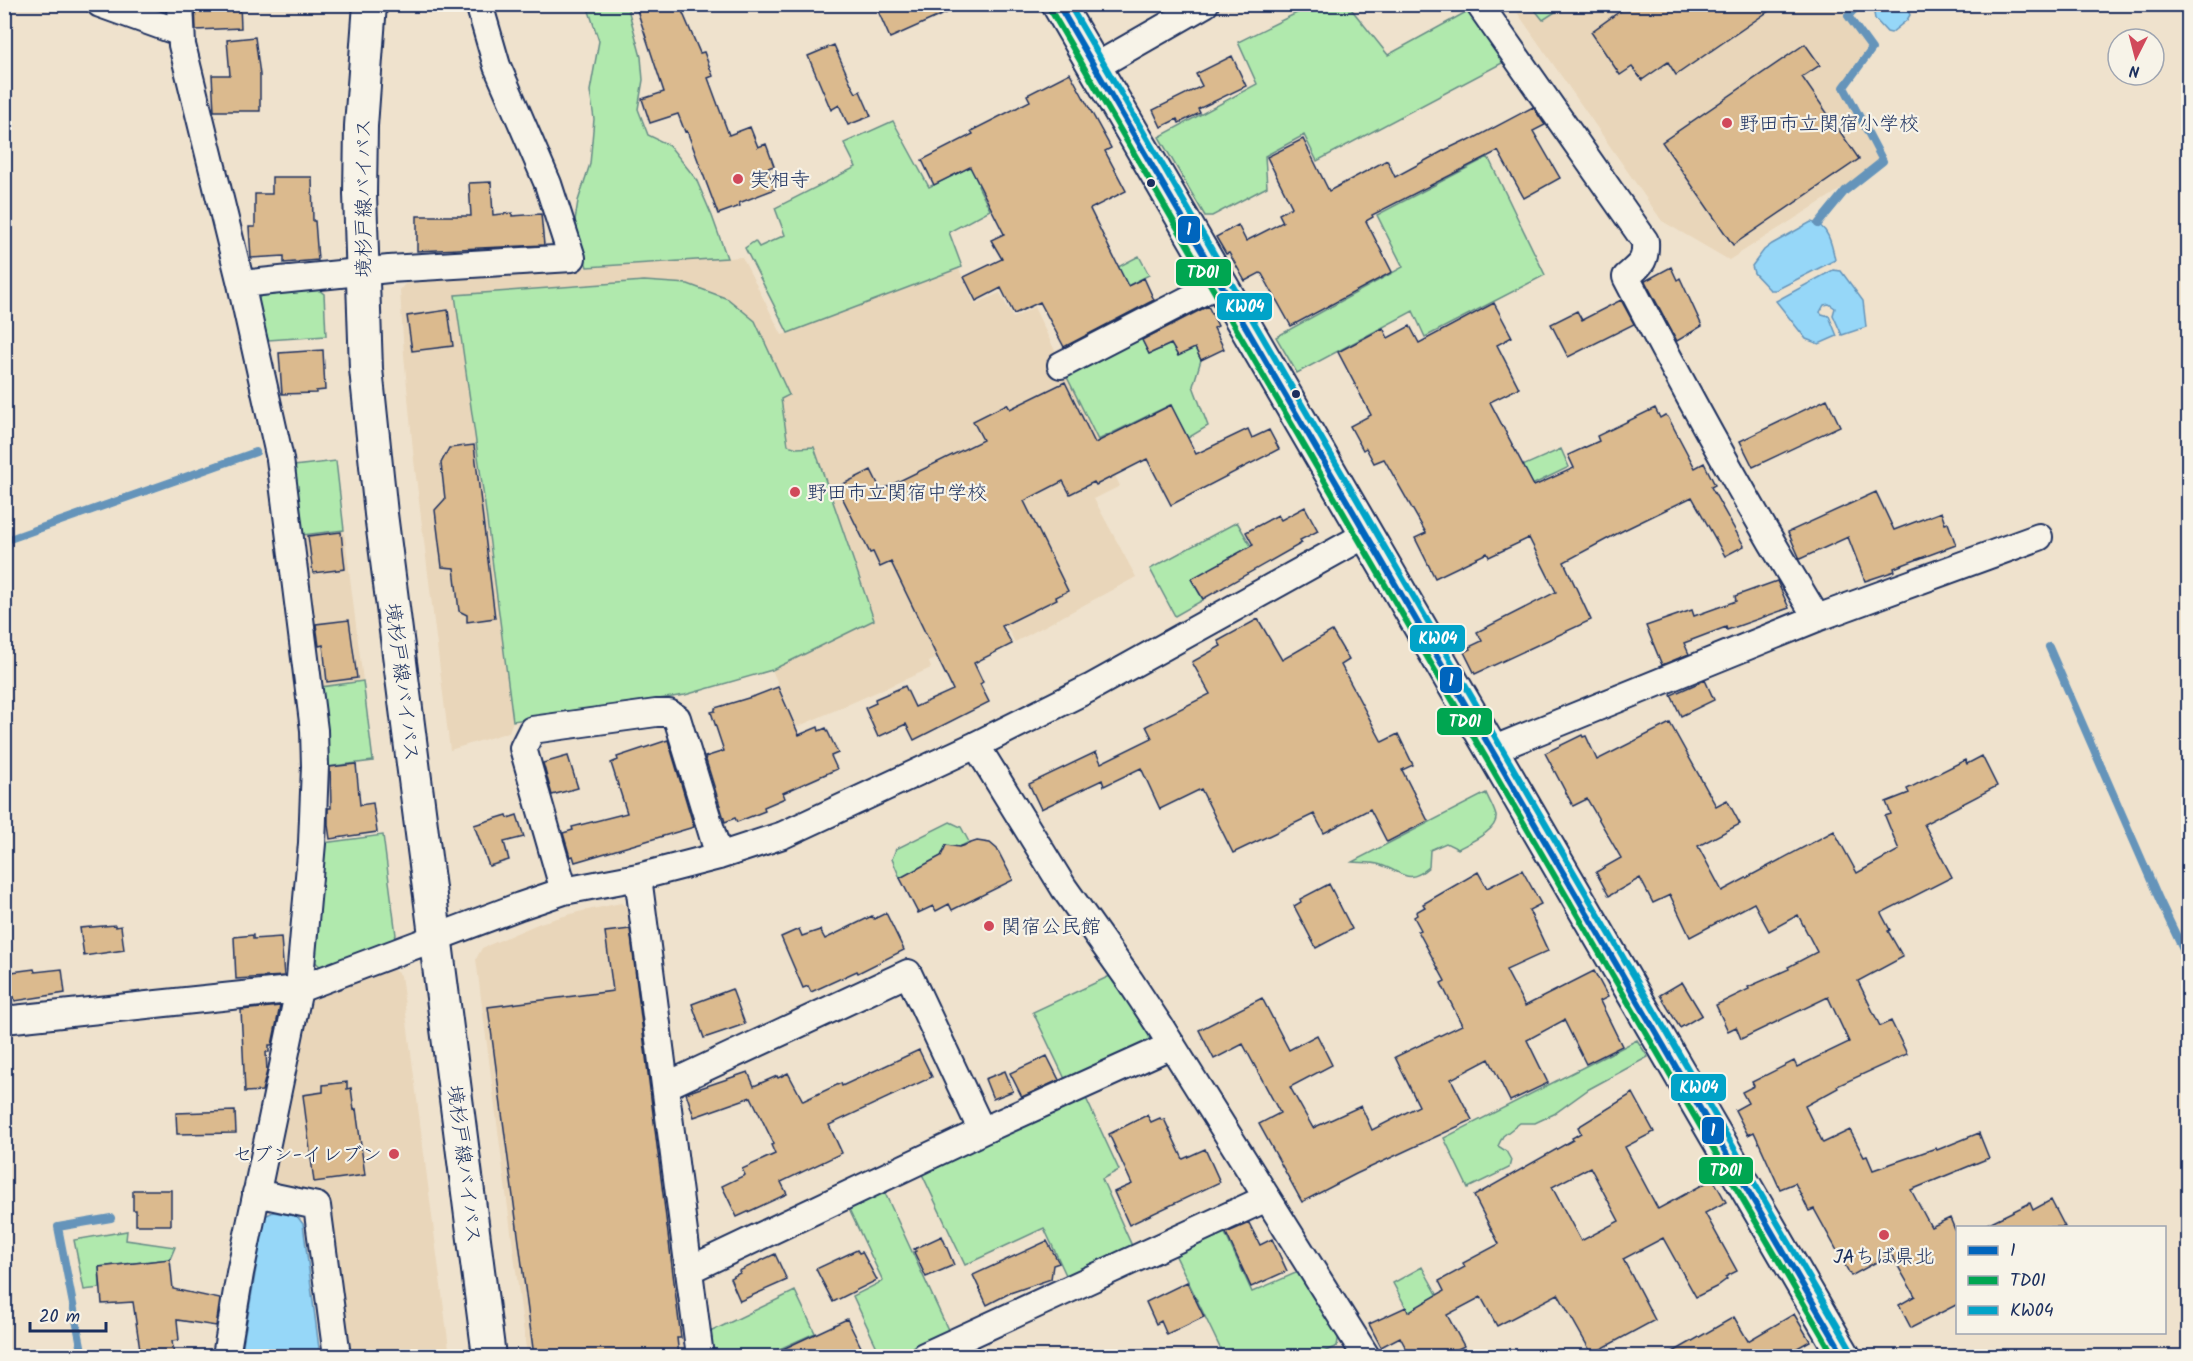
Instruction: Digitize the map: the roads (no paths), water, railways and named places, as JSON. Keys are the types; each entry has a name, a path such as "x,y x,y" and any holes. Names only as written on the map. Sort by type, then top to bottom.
{"main road":[{"name":"境杉戸線バイパス","path":"370,4 361,126 362,272 366,369 381,514 489,1356"},
{"path":"1058,4 1844,1356"}],"street":[{"path":"100,4 181,33"},
{"path":"180,4 182,45 241,284 280,459 314,730 312,843 299,989 256,1193 226,1356"},
{"path":"241,284 362,272 572,258 548,184 497,66 479,4"},
{"path":"1095,67 1205,4"},
{"path":"1479,4 1645,241 1645,257 1639,266 1626,277 1683,387 1762,528 1816,618"},
{"path":"1061,365 1221,284"},
{"path":"4,1020 299,989 564,891 638,877 719,856 783,836 976,745 1090,688 1366,534"},
{"path":"1492,750 1816,618 2039,537"},
{"path":"564,891 523,748 532,730 656,713 669,713 677,718 719,856"},
{"path":"976,745 1064,888 1172,1045 1267,1198 1356,1354"},
{"path":"638,877 700,1356"},
{"path":"666,1086 908,973 982,1131"},
{"path":"689,1270 982,1131 1172,1045"},
{"path":"256,1193 317,1206 337,1356"},
{"path":"924,1356 1267,1198"}],"water":[{"path":"1884,4 1906,5 1910,15 1891,33 1887,32 1875,19 1874,13"},
{"path":"1811,222 1825,231 1831,242 1835,260 1776,290 1770,290 1754,273 1752,266 1764,250 1772,244"},
{"path":"1833,270 1841,271 1863,301 1866,327 1842,335 1833,315 1835,308 1829,304 1824,305 1820,312 1829,316 1837,336 1819,344 1806,339 1776,301"},
{"path":"273,1212 297,1216 303,1224 320,1356 241,1356 265,1216"}],"waterway":[{"path":"1818,224 1845,191 1883,161 1844,87 1872,49 1848,16 1860,4"},
{"path":"4,541 256,452"},
{"path":"2049,647 2188,960"},
{"path":"83,1356 58,1227 111,1218"}],"place":[{"name":"野田市立関宿小学校","path":"1727,123"},
{"name":"実相寺","path":"738,179"},
{"name":"野田市立関宿中学校","path":"795,492"},
{"name":"関宿公民館","path":"989,926"},
{"name":"セブン-イレブン","path":"394,1154"},
{"name":"JAちば県北","path":"1884,1235"}]}
